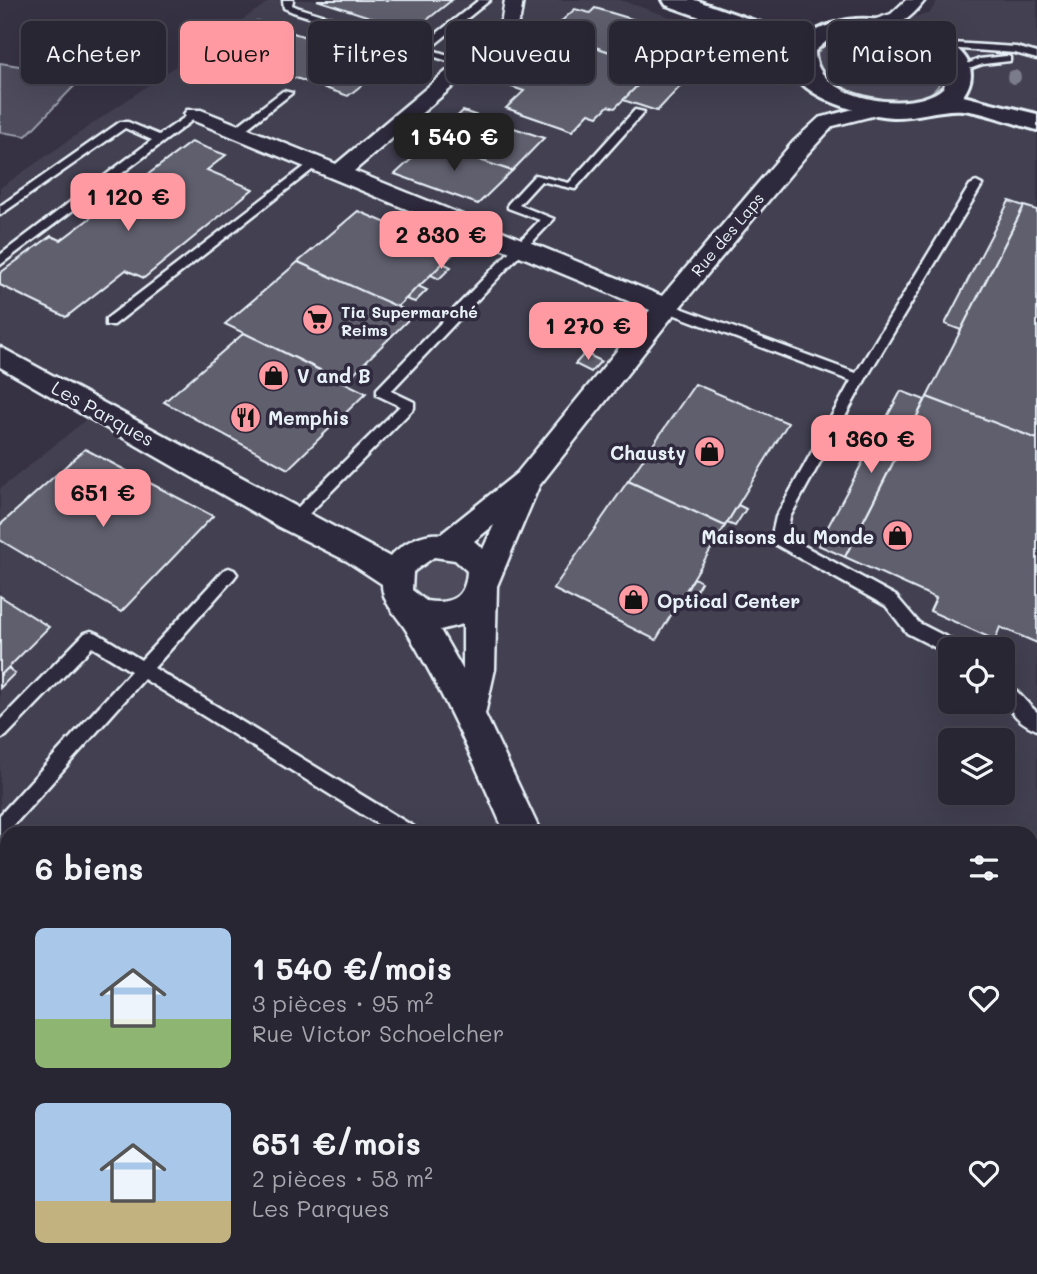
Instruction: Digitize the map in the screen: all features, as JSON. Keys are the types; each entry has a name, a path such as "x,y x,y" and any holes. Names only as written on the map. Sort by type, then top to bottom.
{"main road":[{"path":"674,0 733,21"},
{"path":"705,0 760,19 828,28"},
{"path":"956,67 976,84 1037,106"},
{"path":"935,103 949,95 958,85 959,72"},
{"path":"814,83 836,97 877,109 966,103 1037,122"}],"street":[{"path":"510,21 514,0"},
{"path":"889,21 898,18 914,2"},
{"path":"914,2 917,21"},
{"path":"339,173 446,82"},
{"path":"820,88 827,121 877,109"},
{"path":"194,114 666,307"},
{"name":"Rue des Laps","path":"449,545 527,481 666,307 801,147 827,121"},
{"name":"Les Parques","path":"0,356 221,478 293,521 353,549 396,578"},
{"name":"Rue des Laps","path":"469,713 479,669 478,633 484,585 527,481"},
{"path":"411,610 430,617 452,616 471,606 484,585 482,567 475,556 449,545 432,545 416,551 400,568 396,578 398,596 411,610 439,653 520,826"},
{"name":"Les Parques","path":"353,549 392,554 416,551"}],"lane":[{"path":"288,0 287,6 331,21"},
{"path":"432,42 485,0"},
{"path":"956,45 1016,50 1037,56"},
{"path":"959,72 982,61 1017,58 1037,64"},
{"path":"237,131 287,93"},
{"path":"293,521 409,405 382,392 548,219 512,206 539,177 571,187 639,112"},
{"path":"0,261 194,114"},
{"path":"0,211 124,124 160,139"},
{"path":"110,322 316,163"},
{"path":"938,641 913,628 891,601 778,539 783,517 859,379 976,185"},
{"path":"666,307 859,379"},
{"path":"2,826 229,574"},
{"path":"0,731 92,638 397,826"},
{"path":"1015,703 1037,722"}],"shaded area":[{"path":"271,0 620,0 682,21 609,21 609,84 814,84 814,34 828,32 828,84 956,84 956,21 889,21 929,14 938,0 1037,0 1037,826 0,826 0,489 98,410 0,357 0,188 150,84 166,84 166,73 180,63 180,84 294,84 294,21 241,21"},
{"path":"828,44 828,81 821,77 816,55"},
{"path":"0,63 21,66 21,84 76,84 26,136 0,132"},
{"path":"832,84 939,84 923,98 899,103 874,101 845,92"},
{"path":"447,555 469,568 472,584 453,603 425,600 413,587 415,573 427,560"}],"building":[{"path":"317,0 452,0 426,21 382,21"},
{"path":"595,8 639,21 609,21 609,52 595,47 595,21 561,21 575,9 590,13"},
{"path":"294,33 308,38 308,82 294,77"},
{"path":"595,47 609,52 609,84 639,84 615,108 608,106 598,116 589,113 572,131 506,108 524,91 503,84 595,84"},
{"path":"313,84 363,84 348,96"},
{"path":"639,84 682,84 657,111 623,100"},
{"path":"463,111 544,138 512,171 429,143"},
{"path":"191,142 226,155 207,170 253,189 144,278 126,270 66,317 0,285 0,273 51,236 61,240"},
{"path":"429,143 512,171 478,204 395,174"},
{"path":"1009,201 1024,206 961,330 945,324"},
{"path":"1024,206 1037,210 1037,439 927,397"},
{"path":"358,211 455,252 397,307 298,262"},
{"name":"Tia Supermarché Reims","path":"298,262 414,314 345,382 225,324"},
{"path":"443,263 451,267 439,279 431,275"},
{"path":"418,286 427,290 415,302 406,299"},
{"path":"244,333 366,393 288,469 164,402"},
{"path":"585,353 601,361 591,372 575,364"},
{"name":"Chausty","path":"695,384 788,423 725,526 628,481"},
{"path":"901,391 925,400 845,557 818,545"},
{"path":"927,397 1037,439 1037,643 1000,627 996,637 988,637 930,611 936,598 845,557"},
{"path":"85,449 213,516 121,612 0,540 0,525"},
{"path":"628,481 725,526 656,640 553,589"},
{"path":"738,505 746,509 735,526 727,523"},
{"path":"694,578 701,582 689,603 681,600"},
{"path":"0,596 49,627 0,676"},
{"path":"8,668 15,673 0,688 0,676"}],"place":[{"name":"Tia Supermarché Reims","path":"318,320"},
{"name":"V and B","path":"274,375"},
{"name":"Memphis","path":"245,417"},
{"name":"Chausty","path":"709,452"},
{"name":"Maisons du Monde","path":"897,536"},
{"name":"Optical Center","path":"634,600"}]}
